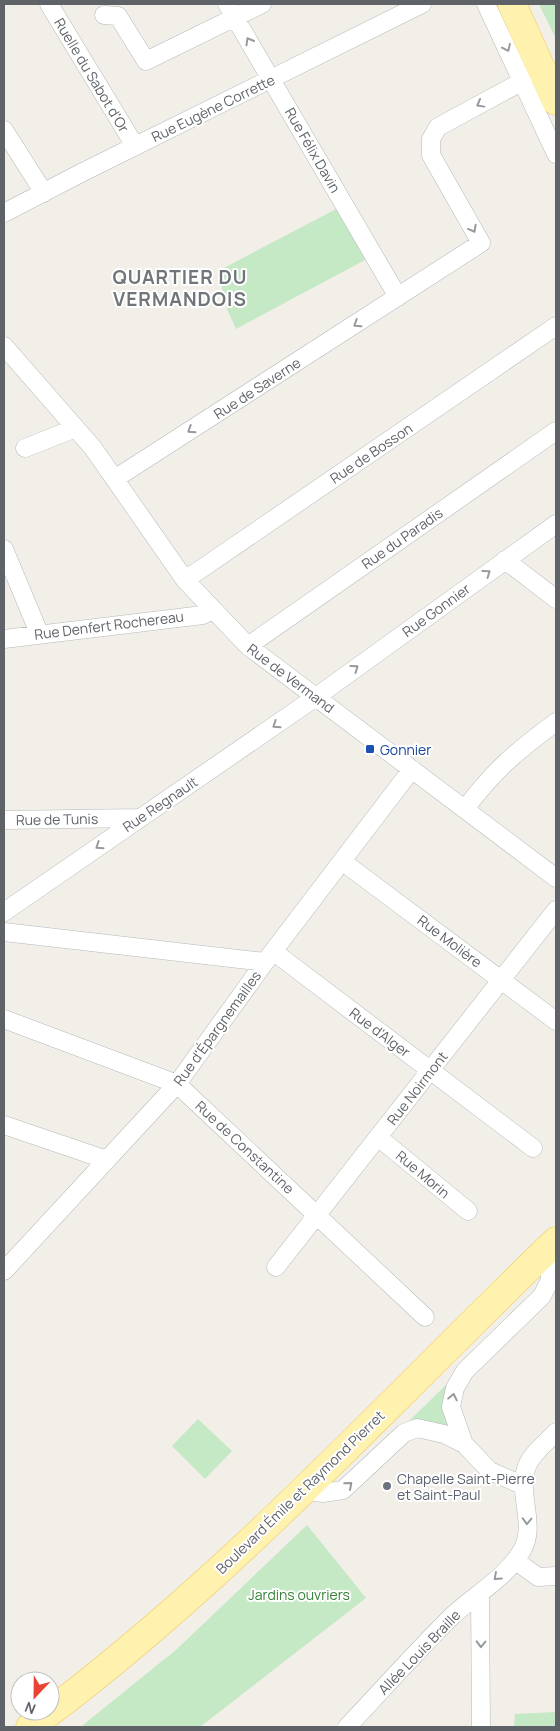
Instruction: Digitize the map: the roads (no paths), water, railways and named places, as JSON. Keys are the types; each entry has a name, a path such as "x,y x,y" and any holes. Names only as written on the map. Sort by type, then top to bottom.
{"main road":[{"path":"512,4 556,101"},
{"path":"524,4 556,74"},
{"name":"Boulevard Émile et Raymond Pierret","path":"30,1727 155,1629 252,1541 554,1238"},
{"name":"Boulevard Émile et Raymond Pierret","path":"60,1689 175,1594 554,1238"}],"street":[{"name":"Ruelle du Sabot d'Or","path":"49,4 135,146"},
{"path":"104,15 118,16 146,61 231,11 262,4"},
{"name":"Rue Eugène Corrette","path":"4,213 422,4"},
{"path":"486,4 556,154"},
{"name":"Rue Félix Davin","path":"231,11 398,297"},
{"name":"Rue de Saverne","path":"116,478 481,243 431,155 432,139 438,127 523,81"},
{"path":"4,130 44,193"},
{"name":"Rue de Bosson","path":"185,580 556,326"},
{"name":"Rue de Vermand","path":"4,346 76,428 116,478 185,580 248,646 556,878"},
{"path":"25,448 76,428"},
{"name":"Rue du Paradis","path":"248,646 556,431"},
{"name":"Rue Gonnier","path":"316,697 556,524"},
{"path":"4,549 39,633"},
{"path":"505,560 556,599"},
{"name":"Rue Denfert Rochereau","path":"4,639 39,633 203,614 213,610"},
{"name":"Rue Regnault","path":"4,912 316,697"},
{"path":"465,810 506,761 556,722"},
{"name":"Rue d'Épargnemailles","path":"4,1271 177,1084 412,769"},
{"name":"Rue de Tunis","path":"4,820 139,818"},
{"name":"Rue Molière","path":"343,862 556,1021"},
{"name":"Rue Noirmont","path":"276,1267 556,910"},
{"path":"4,932 270,957"},
{"name":"Rue d'Alger","path":"270,957 431,1070 533,1148"},
{"name":"Rue de Constantine","path":"4,1019 177,1084 424,1317"},
{"path":"4,1125 107,1160"},
{"name":"Rue Morin","path":"378,1137 468,1211"},
{"path":"464,1444 451,1407 455,1388 465,1371 542,1296 550,1280 554,1238"},
{"path":"303,1490 323,1493 343,1490 404,1433 417,1428 444,1434 464,1444 490,1471 522,1485"},
{"path":"556,1432 527,1465 522,1485 527,1505 526,1532 523,1549 516,1561 538,1577 556,1576"},
{"name":"Allée Louis Braille","path":"347,1727 449,1619 480,1595 516,1561"},
{"path":"480,1595 480,1727"}],"place":[{"name":"Gonnier","path":"370,749"},
{"name":"Chapelle Saint-Pierre et Saint-Paul","path":"387,1486"}],"district":[{"name":"QUARTIER DU VERMANDOIS","path":"180,288"}],"park label":[{"name":"Jardins ouvriers","path":"299,1594"}]}
